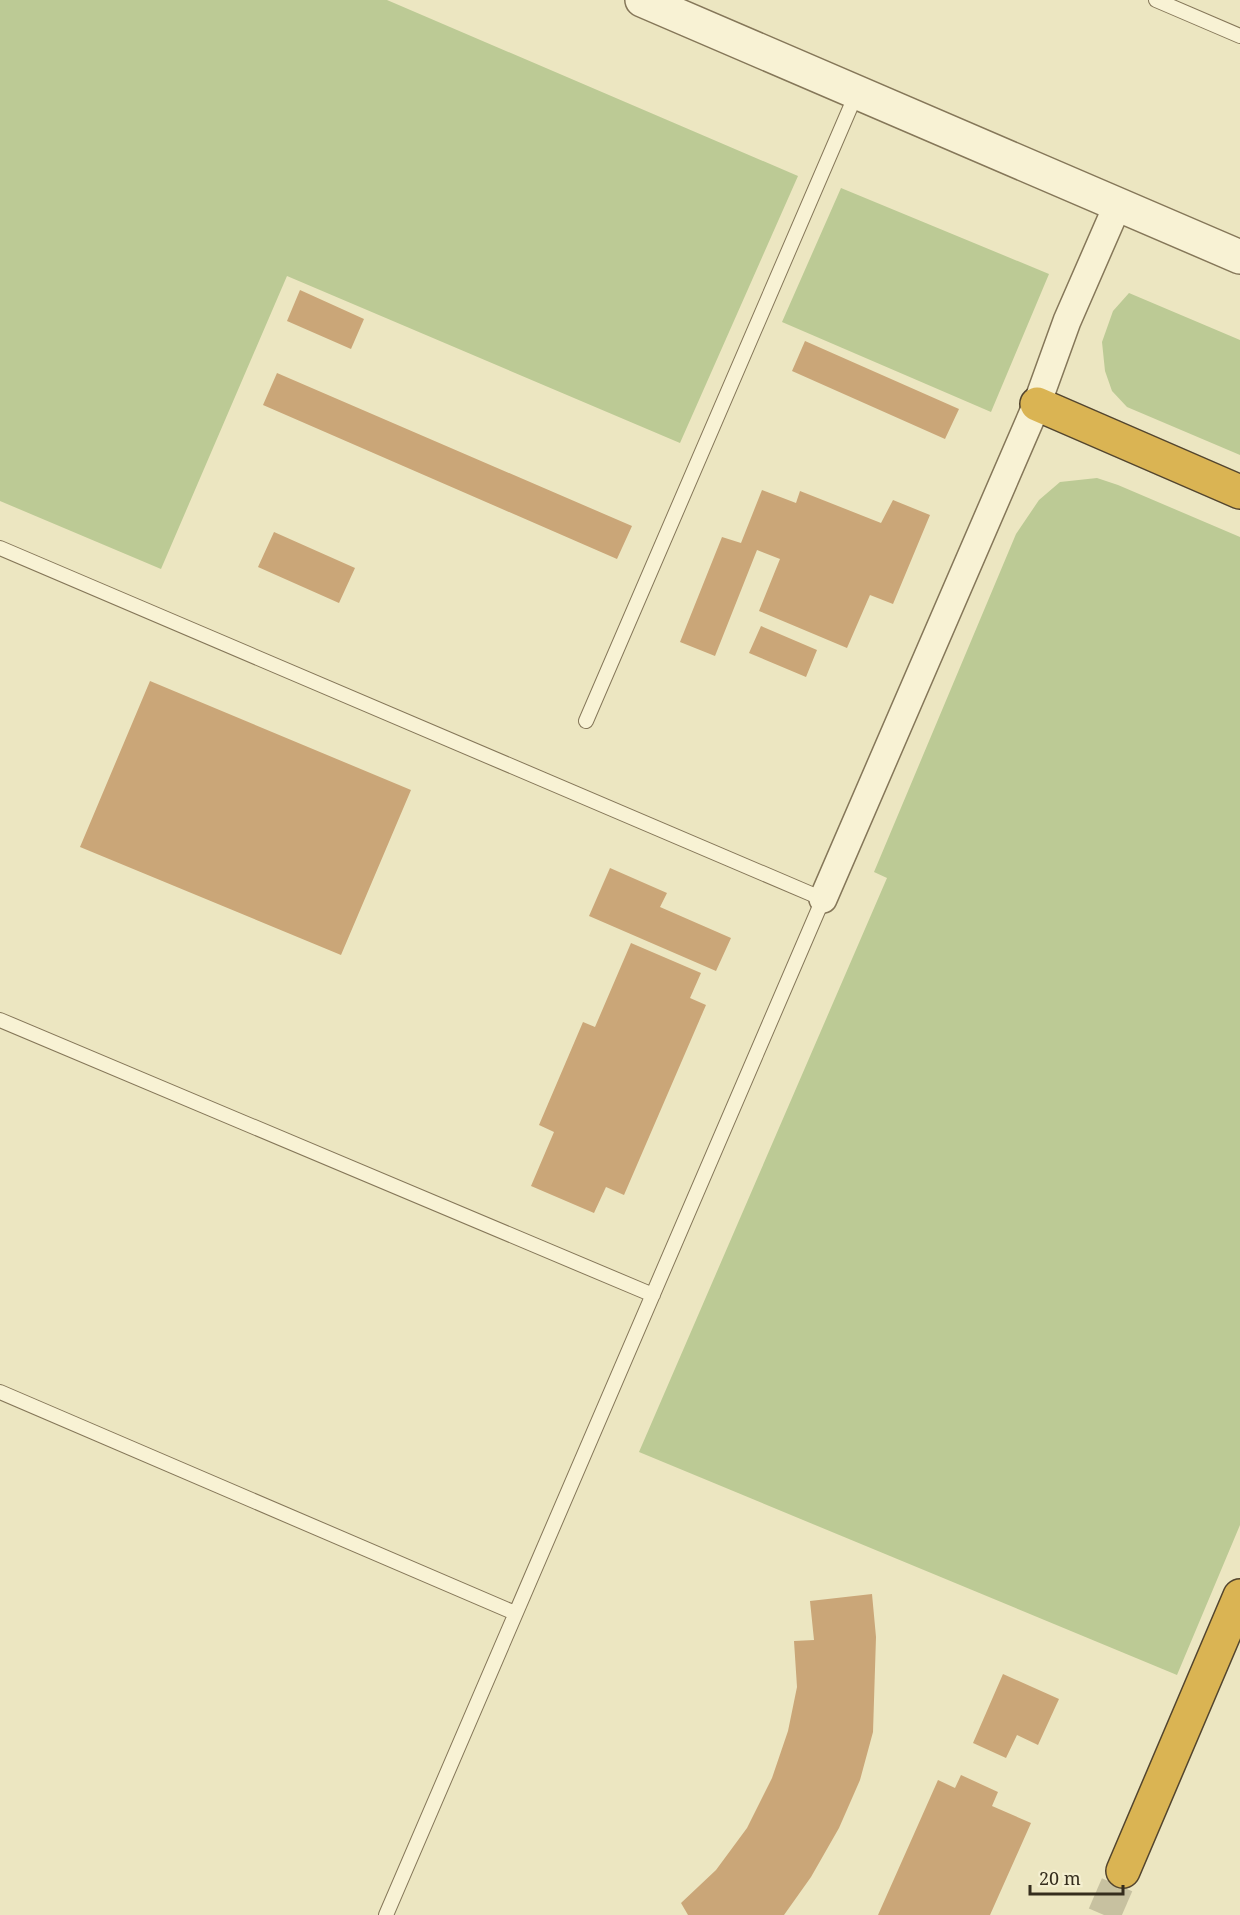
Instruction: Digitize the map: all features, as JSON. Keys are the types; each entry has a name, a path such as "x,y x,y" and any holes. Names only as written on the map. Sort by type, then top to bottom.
{"highway":[{"path":"1037,404 1240,492"},
{"path":"1123,1871 1240,1596"}],"street":[{"path":"642,0 1240,257"},
{"path":"823,899 1037,404 1067,321 1118,204"}],"lane":[{"path":"1156,0 1240,36"},
{"path":"586,721 857,93"},
{"path":"0,548 823,899 386,1915"},
{"path":"0,1020 653,1295"},
{"path":"0,1392 515,1613"}],"green space":[{"path":"0,0 387,0 798,176 680,443 287,276 161,569 0,501"},
{"path":"841,188 1049,274 991,412 782,322"},
{"path":"1129,293 1240,340 1240,455 1127,407 1112,391 1105,371 1102,342 1113,311"},
{"path":"1097,478 1240,537 1240,1525 1177,1675 639,1452 887,878 874,872 1016,534 1039,500 1060,482"}],"building":[{"path":"300,290 364,319 351,349 287,321"},
{"path":"805,341 959,409 945,439 792,371"},
{"path":"277,373 632,526 617,559 263,405"},
{"path":"762,490 796,503 800,491 881,523 893,500 930,515 893,604 870,595 847,648 759,611 780,559 757,550 715,656 680,642 722,537 741,543"},
{"path":"274,532 355,568 339,603 258,567"},
{"path":"761,626 817,650 806,677 749,653"},
{"path":"150,681 411,790 341,955 80,847"},
{"path":"610,868 667,893 660,907 731,938 716,971 589,916"},
{"path":"631,943 701,973 690,998 706,1005 624,1195 606,1187 594,1213 531,1186 554,1132 539,1125 583,1022 595,1027"},
{"path":"872,1594 876,1637 873,1732 860,1780 839,1828 811,1877 784,1915 688,1915 681,1903 716,1870 747,1828 772,1778 788,1731 797,1687 794,1641 814,1640 810,1601"},
{"path":"1003,1674 1059,1699 1038,1745 1017,1735 1006,1758 973,1743"},
{"path":"961,1775 998,1792 992,1806 1031,1823 990,1915 878,1915 938,1780 955,1788"}],"tunnel":[{"path":"1104,1915 1123,1871"}]}
